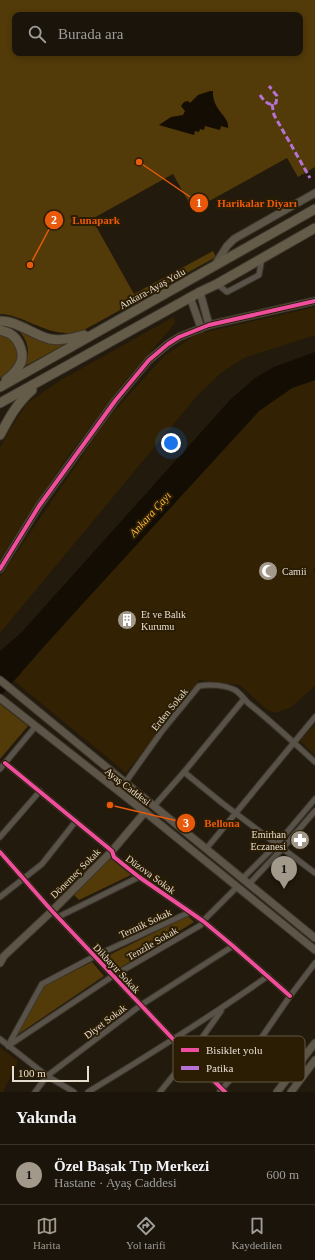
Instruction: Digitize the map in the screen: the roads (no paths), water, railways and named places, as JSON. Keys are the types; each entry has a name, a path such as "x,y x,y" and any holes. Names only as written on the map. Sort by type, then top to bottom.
{"highway":[{"name":"Ankara-Ayaş Yolu","path":"0,386 315,209"},
{"path":"0,403 190,297 217,284 315,228"},
{"path":"0,321 16,324 51,339 67,340 95,333"},
{"path":"0,330 9,333 15,338 21,351 20,366 0,386"},
{"path":"0,435 15,408 23,398 47,377"}],"street":[{"path":"214,267 227,246 234,240 315,193"},
{"path":"200,292 209,324"},
{"path":"190,297 201,328"},
{"path":"0,569 39,506 115,401 149,360 179,337 209,324 315,301"},
{"path":"194,308 199,308 204,305"},
{"name":"Ayaş Caddesi","path":"0,680 315,938"},
{"name":"Erden Sokak","path":"125,783 162,731 199,686 205,685 228,688 237,691 244,699 315,762"},
{"name":"Ayaş Caddesi","path":"1,699 145,812 315,950"},
{"path":"154,806 244,699"},
{"path":"206,849 315,717"},
{"path":"0,769 35,726"},
{"name":"Düzova Sokak","path":"5,763 112,851 114,857 139,877 203,921 290,996"},
{"path":"184,772 222,803 315,873"},
{"path":"0,837 40,791"},
{"path":"242,879 277,844 315,799"},
{"path":"249,884 315,811"},
{"name":"Dönemeç Sokak","path":"0,964 4,956 112,851 145,812"},
{"path":"0,897 42,864 76,821"},
{"name":"Dikbayır Sokak","path":"0,852 52,911 173,1039"},
{"path":"58,917 139,877"},
{"name":"Tenzile Sokak","path":"8,1046 113,976 201,926 203,921 237,887"},
{"name":"Termik Sokak","path":"8,1046 42,984 95,956 190,912"},
{"name":"Diyet Sokak","path":"35,1092 47,1076 141,1005 233,946"},
{"path":"263,1036 315,963"},
{"path":"180,1036 268,976"},
{"path":"203,1036 223,1008"},
{"path":"0,1039 47,1076 74,1092"},
{"path":"88,1092 173,1041"},
{"path":"305,1055 315,1042"},
{"path":"305,1073 315,1060"},
{"path":"160,1092 173,1076"},
{"name":"Dikbayır Sokak","path":"214,1082 222,1091"},
{"path":"222,1091 229,1082"},
{"path":"277,1092 285,1082"},
{"path":"291,1092 298,1082"}],"water":[{"path":"213,91 215,104 226,120 228,128 221,126 220,130 205,126 204,130 200,129 199,132 195,131 194,135 159,125 171,117 183,115 185,111 181,106 184,102 188,101 190,103 198,95"},
{"name":"Ankara Çayı","path":"315,352 315,380 292,388 259,411 43,647 0,697 0,651 20,634 230,400 255,378 274,367"}],"place":[{"name":"Harikalar Diyarı","path":"139,162"},
{"name":"Lunapark","path":"30,265"},
{"name":"Camii","path":"268,571"},
{"name":"Et ve Balık Kurumu","path":"127,620"},
{"name":"Bellona","path":"110,805"},
{"name":"Emirhan Eczanesi","path":"300,840"},
{"name":"Özel Başak Tıp Merkezi","path":"284,889"}]}
